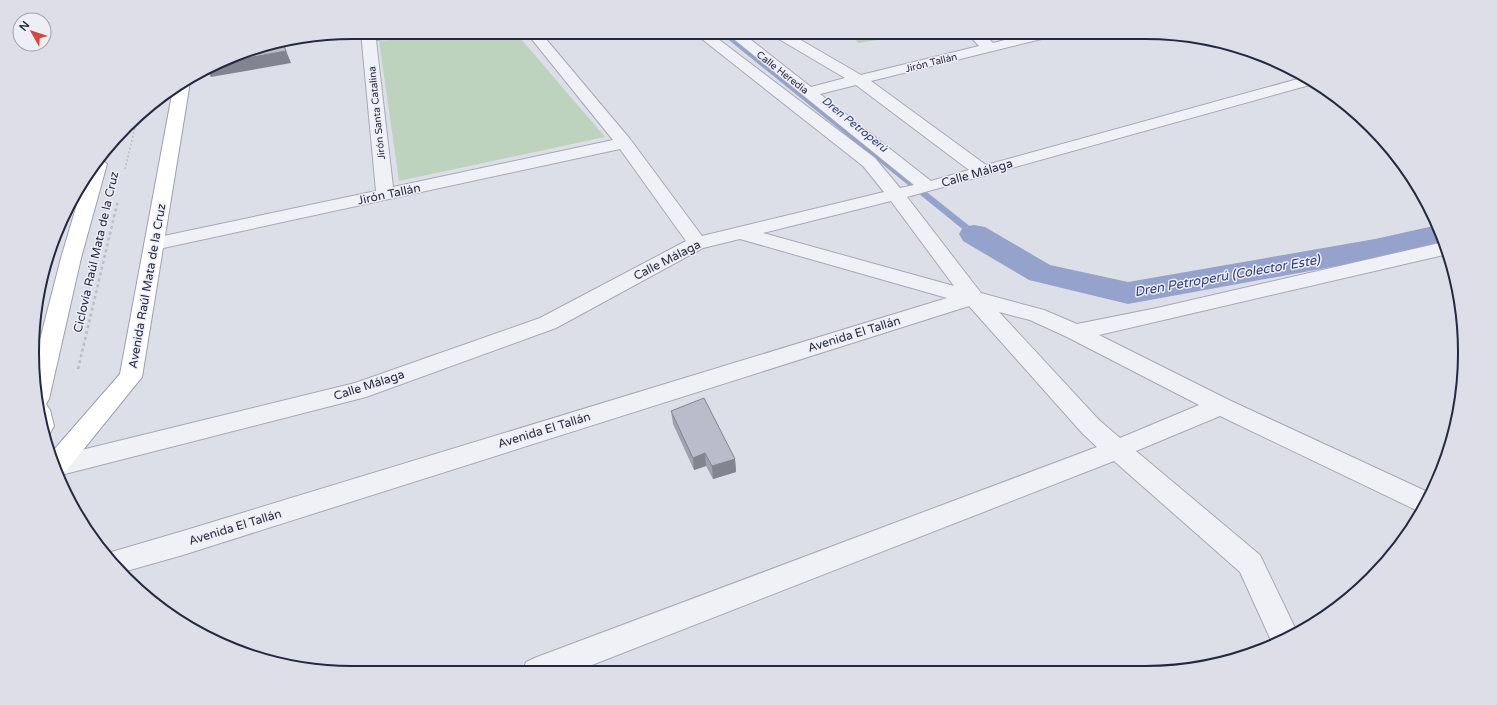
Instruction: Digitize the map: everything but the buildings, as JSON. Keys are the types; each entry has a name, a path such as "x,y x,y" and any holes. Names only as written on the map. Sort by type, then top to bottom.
{"main road":[{"name":"Avenida Raúl Mata de la Cruz","path":"59,462 131,377 181,90"},
{"path":"41,380 71,258 95,174"}],"street":[{"name":"Jirón Santa Catalina","path":"369,39 385,195"},
{"path":"539,39 624,143 697,243"},
{"path":"709,39 869,162 896,195 973,297 1091,427 1250,564 1283,634"},
{"name":"Calle Heredia","path":"741,39 928,187"},
{"path":"789,39 859,80 982,171"},
{"path":"980,39 990,48"},
{"name":"Jirón Tallán","path":"809,92 1025,39"},
{"name":"Calle Málaga","path":"60,464 358,391 548,323 697,243 928,187 1303,82"},
{"name":"Jirón Tallán","path":"154,244 624,143"},
{"path":"741,232 868,270 1037,315 1075,332 1221,406 1421,500"},
{"path":"1075,332 1165,313 1440,249"},
{"name":"Avenida El Tallán","path":"119,561 183,543 973,297"},
{"path":"553,666 1118,449 1221,406"}],"path":[{"name":"Ciclovía Raúl Mata de la Cruz","path":"125,169 135,127"},
{"name":"Ciclovía Raúl Mata de la Cruz","path":"78,369 120,192"}],"green space":[{"path":"397,39 521,39 605,137 399,181 379,41"},
{"path":"855,39 884,39 858,43"}],"waterway":[{"name":"Dren Petroperú","path":"731,39 974,234"},
{"name":"Dren Petroperú (Colector Este)","path":"974,234 1040,273 1128,293 1375,249 1435,236"}]}
